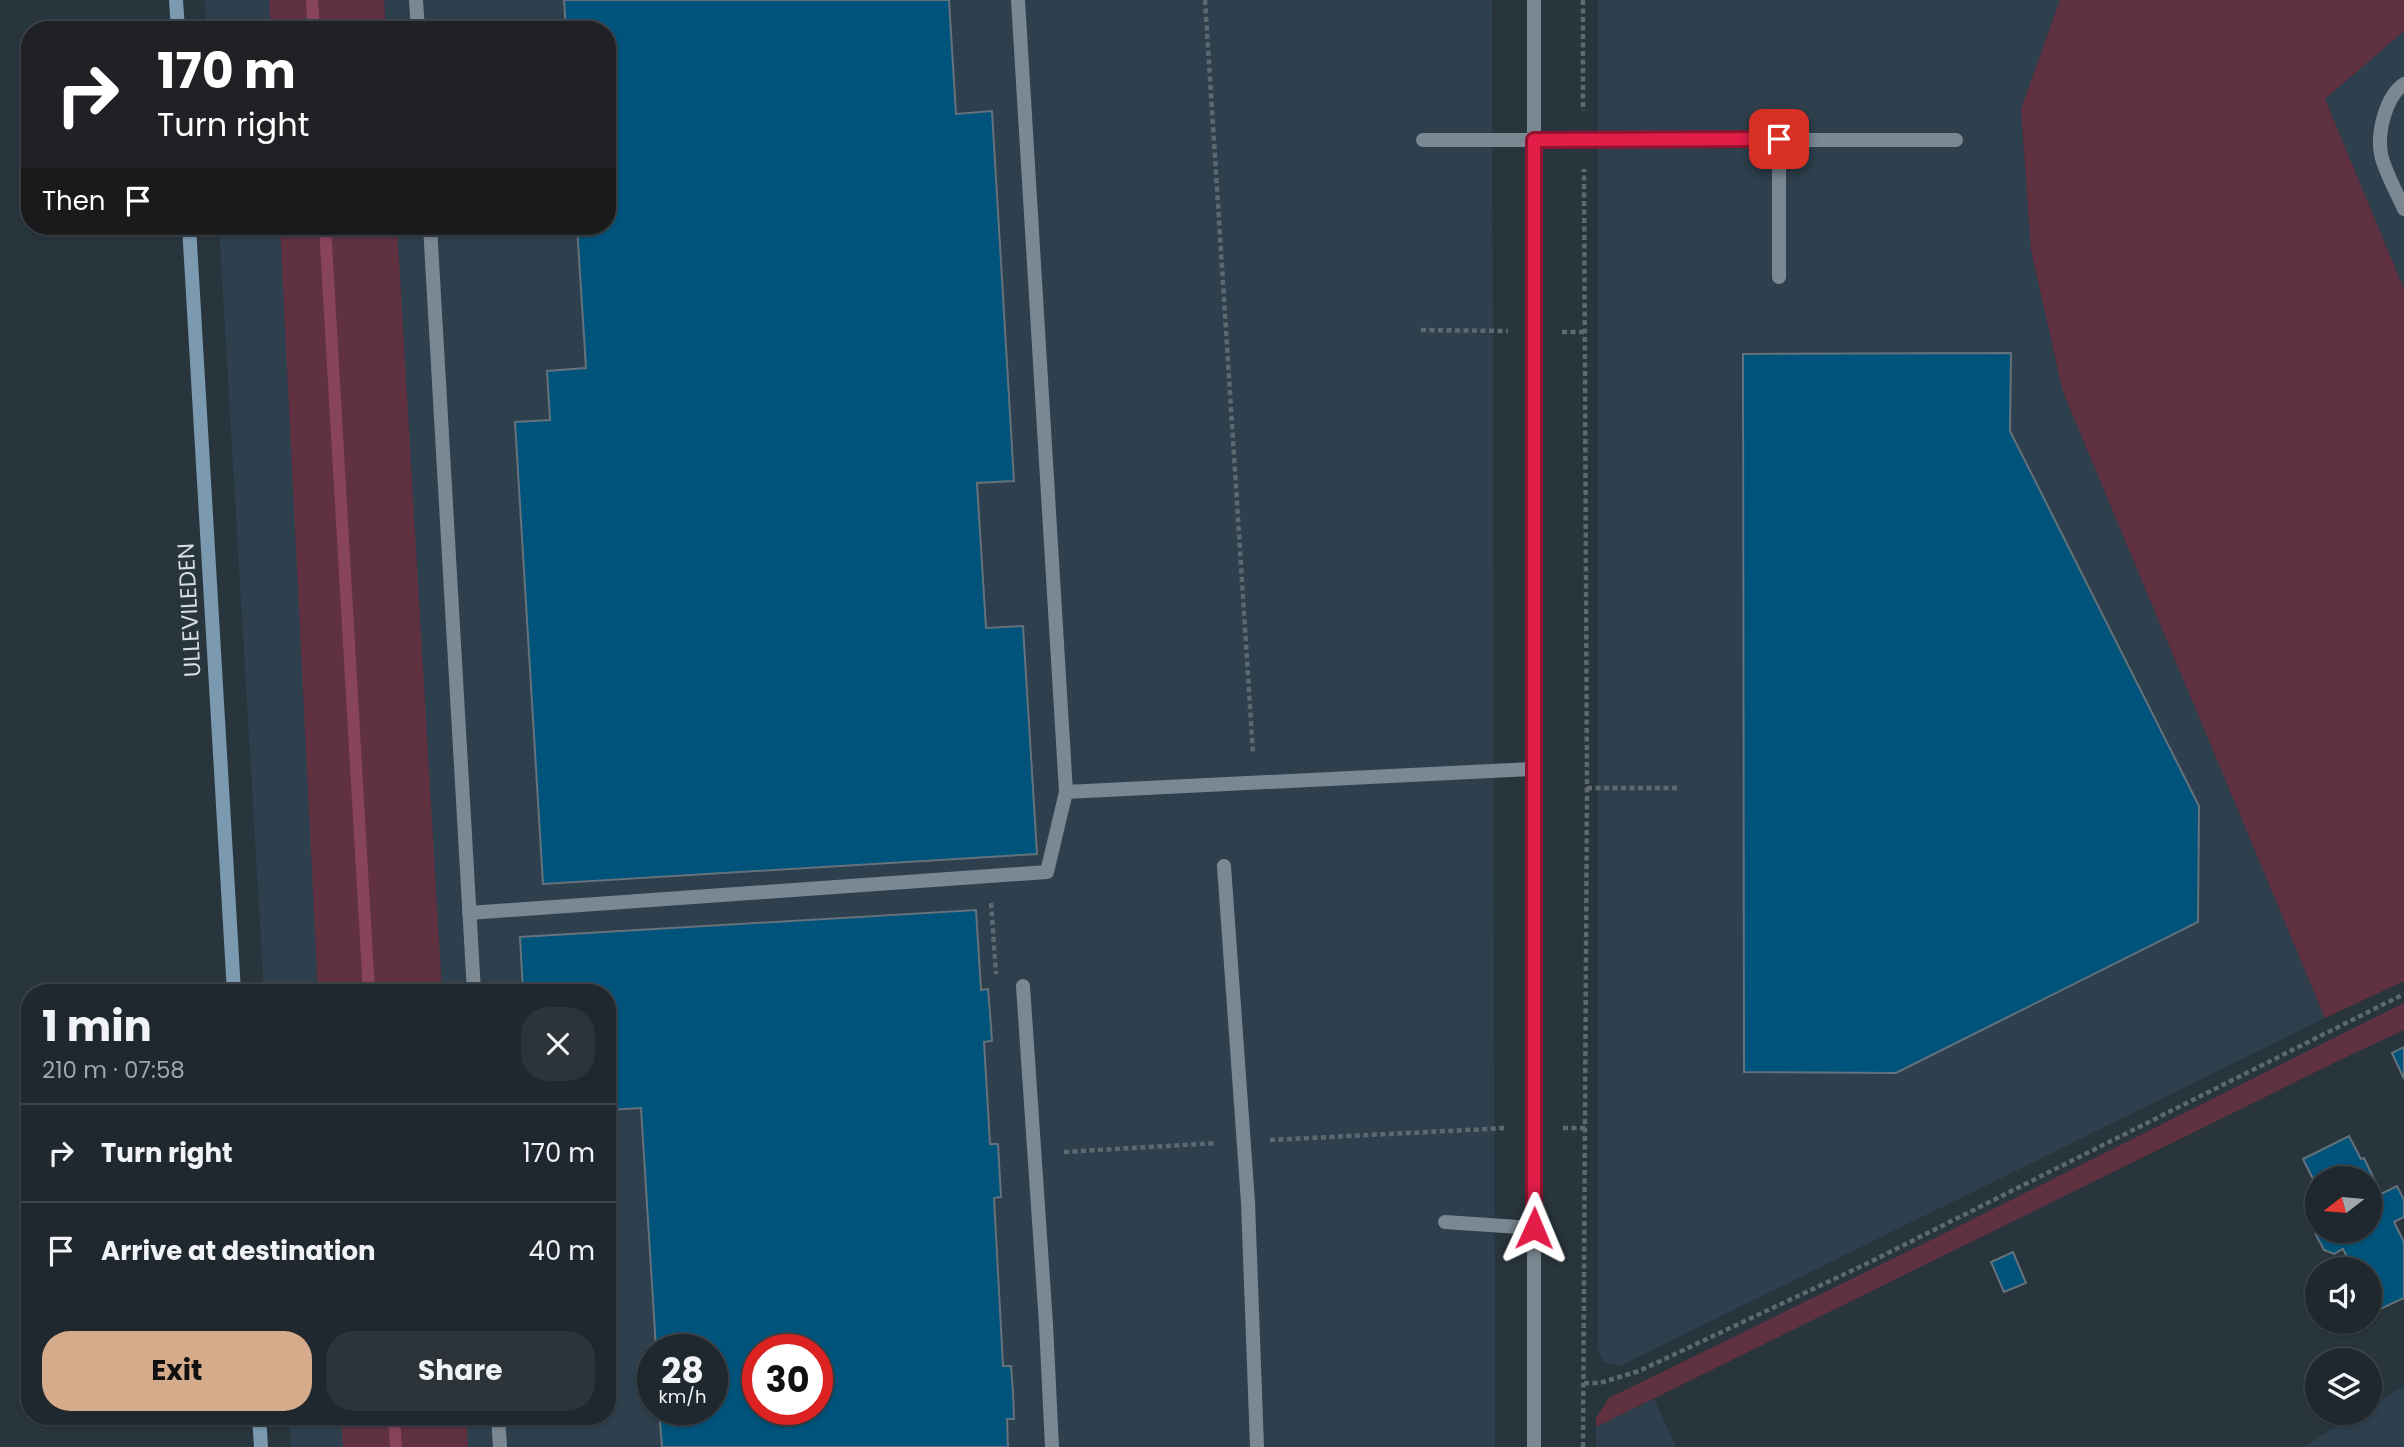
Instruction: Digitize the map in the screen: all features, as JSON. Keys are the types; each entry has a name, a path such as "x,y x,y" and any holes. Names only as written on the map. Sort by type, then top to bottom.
{"main road":[{"path":"176,0 177,21"},
{"name":"ULLEVILEDEN","path":"190,235 234,984"},
{"path":"260,1425 261,1447"}],"street":[{"path":"416,0 417,21"},
{"path":"469,913 1047,872 1066,792 1018,0"},
{"path":"1534,0 1534,1447"},
{"path":"2404,84 2396,89 2387,109 2381,132 2381,154 2404,209"},
{"path":"1779,139 1779,277"},
{"path":"1423,140 1956,140"},
{"path":"430,235 473,984"},
{"path":"1066,792 1533,769"},
{"path":"1224,866 1248,1202 1257,1447"},
{"path":"1023,986 1052,1447"},
{"path":"1445,1223 1534,1228"},
{"path":"499,1425 500,1447"}],"path":[{"path":"1205,0 1255,783"},
{"path":"1583,0 1587,788 1584,1447"},
{"path":"1587,788 1677,788"},
{"path":"1584,1383 1618,1379 1651,1366 1868,1263 2404,994"}],"shaded area":[{"path":"205,0 1492,0 1495,1447 291,1447 290,1425 616,1425 616,984 264,984 220,235 616,235 616,21 206,21"},
{"path":"269,0 384,0 385,21 270,21"},
{"path":"1598,0 2060,0 2021,109 2031,250 2063,392 2325,1018 1620,1366 1604,1362 1598,1348"},
{"path":"2060,0 2404,0 2404,31 2325,99 2404,289 2404,981 2325,1018 2063,392 2031,250 2021,109"},
{"path":"2404,31 2404,289 2325,99"},
{"path":"280,235 398,235 442,984 318,984"},
{"path":"2404,1003 2404,1030 1596,1427 1596,1418 1609,1398"},
{"path":"2404,1386 2404,1447 2303,1447 2339,1425 2382,1425 2382,1400"},
{"path":"1654,1399 1676,1447 1596,1447 1596,1427"},
{"path":"342,1425 467,1425 468,1447 343,1447"}],"building":[{"path":"564,0 949,0 956,114 992,111 1014,481 977,483 986,628 1023,626 1037,854 543,884 515,422 550,420 547,371 586,368 578,235 616,235 616,21 565,21"},
{"path":"2011,353 2010,431 2199,806 2198,922 1896,1073 1744,1072 1743,354"},
{"path":"976,910 981,990 988,989 992,1041 984,1042 990,1144 998,1144 1001,1197 994,1198 1003,1366 1011,1366 1013,1392 1014,1419 1007,1419 1008,1447 662,1447 660,1425 728,1425 728,1334 655,1334 641,1108 616,1109 616,984 523,984 520,937"},
{"path":"2404,1047 2404,1079 2392,1053"},
{"path":"2349,1136 2368,1166 2306,1166 2303,1159"},
{"path":"2397,1186 2404,1200 2404,1217 2394,1222 2404,1242 2404,1298 2382,1308 2382,1257 2347,1257 2343,1249 2334,1254 2324,1250 2320,1243 2382,1243 2382,1194"},
{"path":"2013,1252 2026,1283 2004,1292 1991,1262"}],"waterway":[{"path":"312,0 313,21"},
{"path":"326,235 369,984"},
{"path":"395,1425 396,1447"}],"route":[{"path":"1534,1228 1534,140 1779,139"}]}
